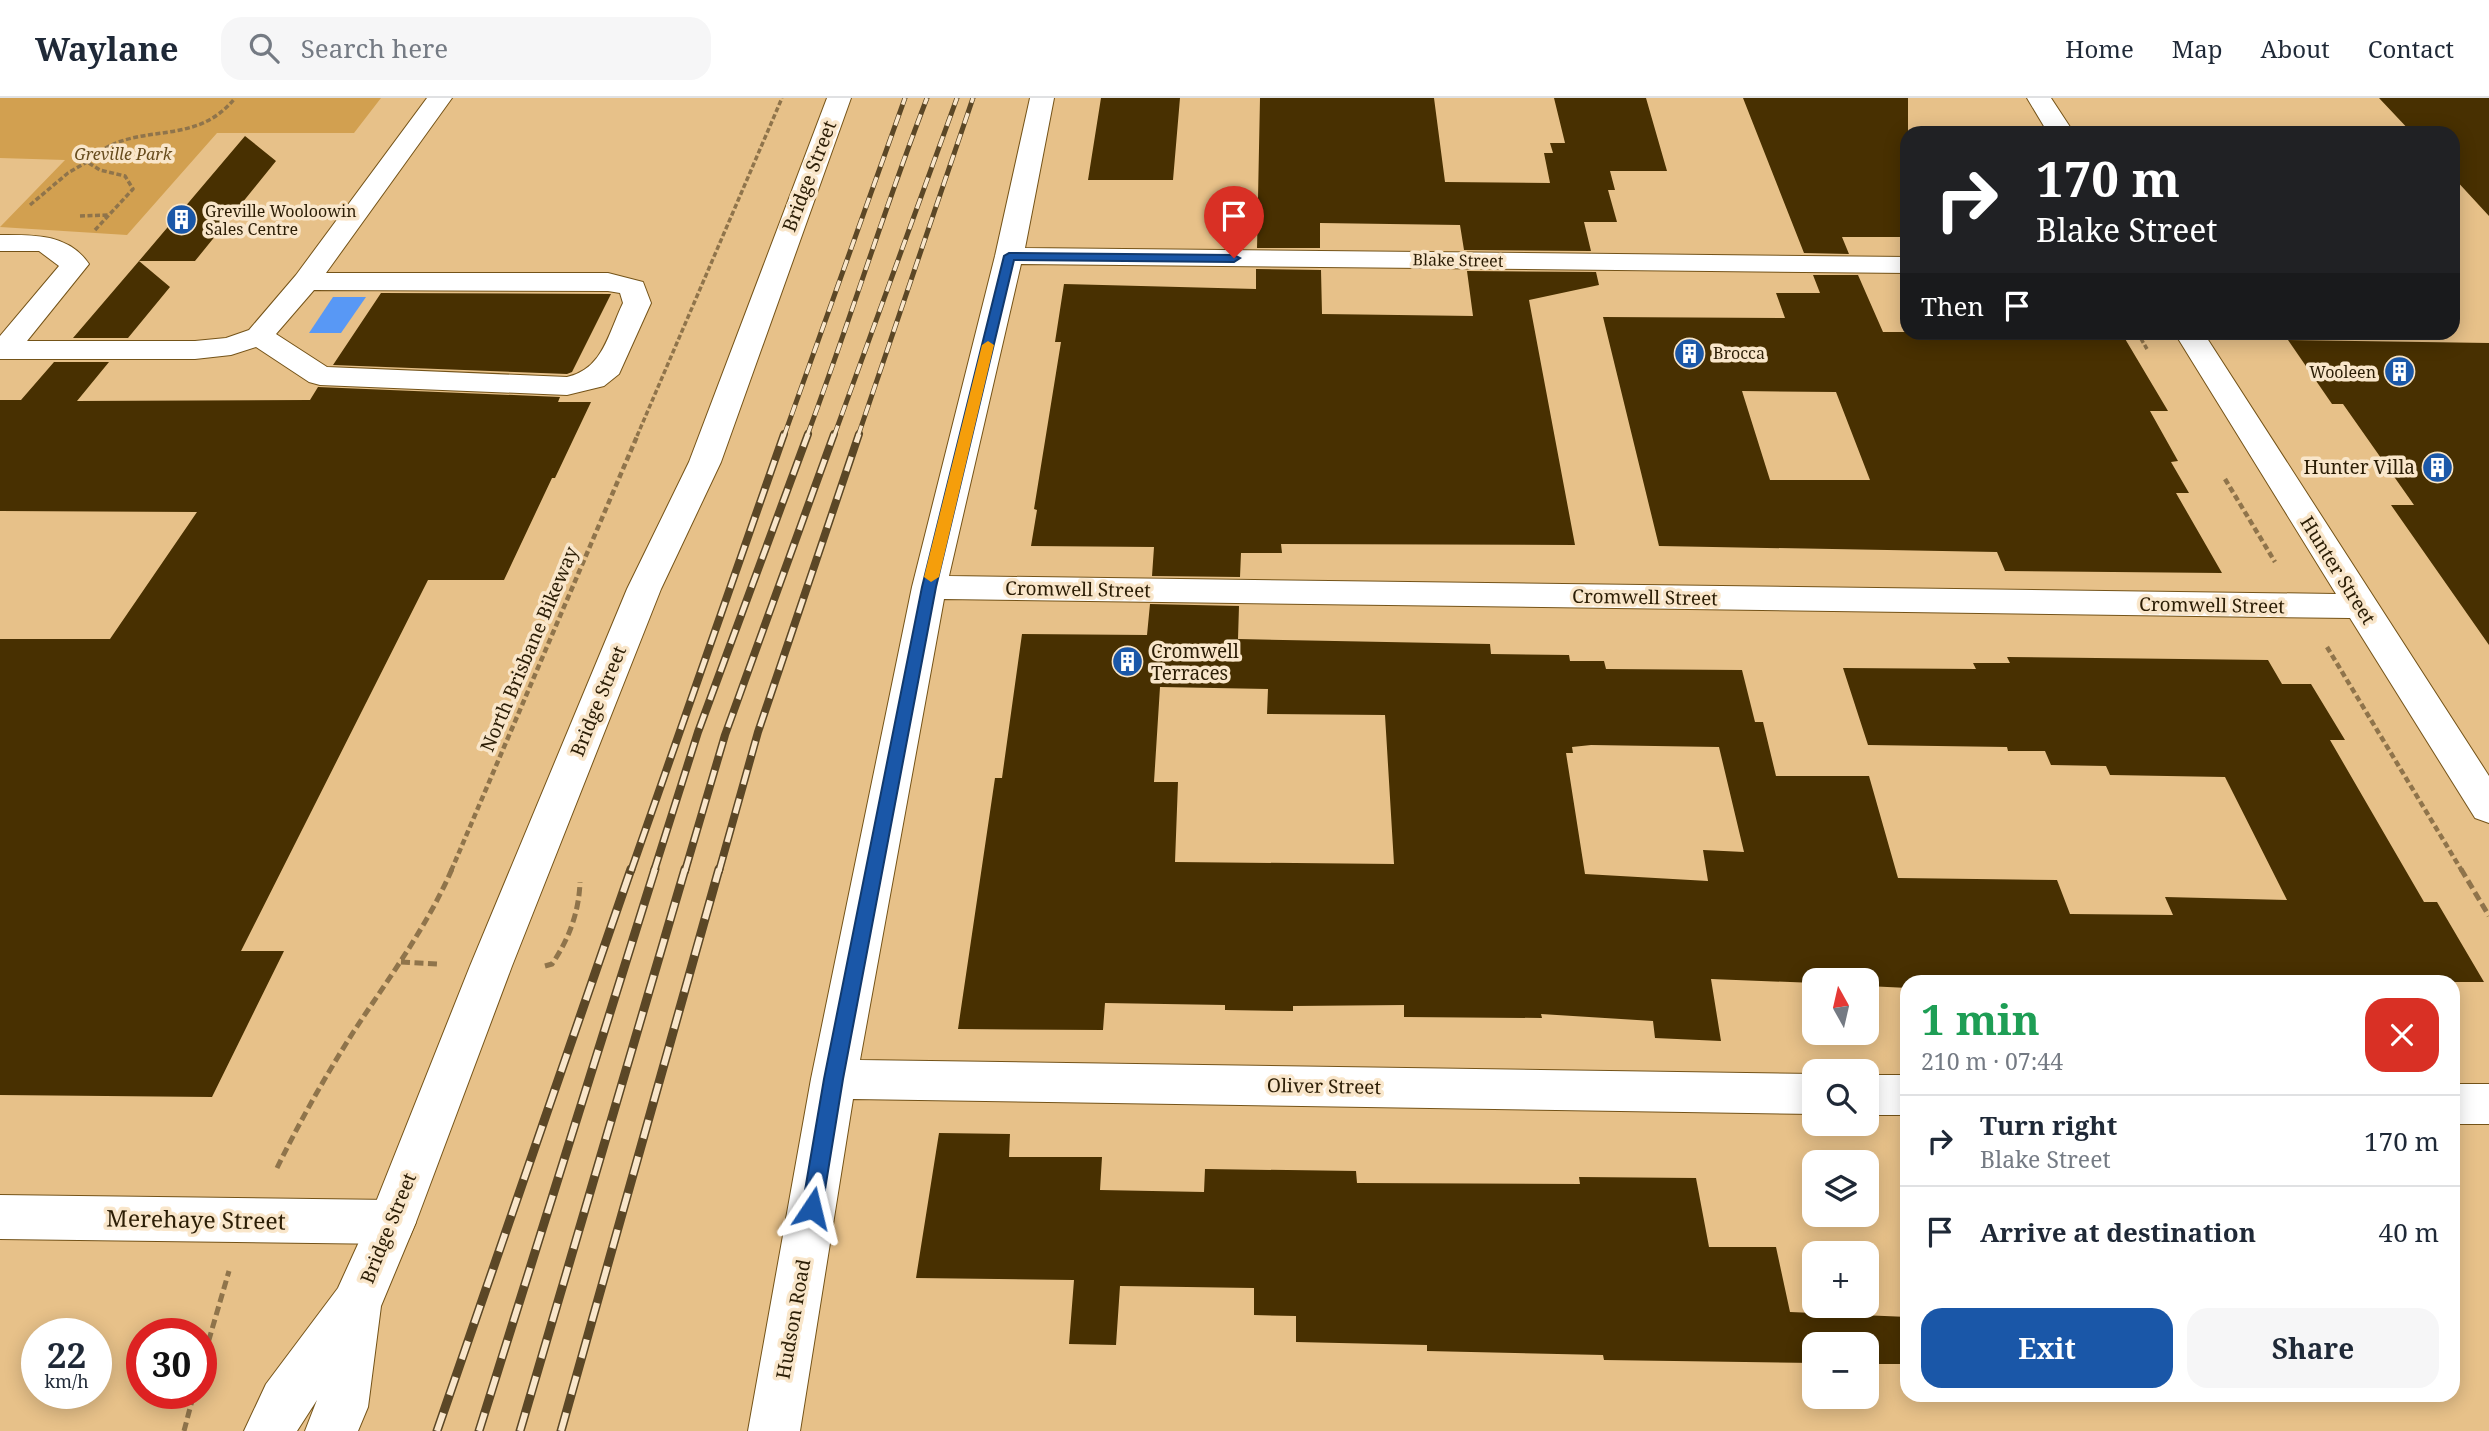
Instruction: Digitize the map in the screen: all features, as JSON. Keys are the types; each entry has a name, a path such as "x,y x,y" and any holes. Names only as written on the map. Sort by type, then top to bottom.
{"street":[{"path":"2,350 195,350 231,346 259,336 306,281 440,98"},
{"name":"Bridge Street","path":"270,1431 284,1402 356,1305 392,1222 491,966 644,589 705,462 839,98"},
{"name":"Hudson Road","path":"774,1431 834,1079 929,587 1009,256 1042,98"},
{"path":"2039,98 2057,126"},
{"path":"0,243 46,243 75,264 2,350"},
{"name":"Blake Street","path":"1009,256 1900,265"},
{"path":"259,336 320,376 567,386 593,380 608,368 637,303 633,288 608,282 306,281"},
{"name":"Hunter Street","path":"2193,340 2489,808"},
{"name":"Cromwell Street","path":"929,587 2361,606"},
{"name":"Oliver Street","path":"834,1079 1802,1094"},
{"path":"1879,1095 1900,1095"},
{"path":"2460,1104 2489,1104"},
{"name":"Merehaye Street","path":"0,1217 392,1222"},
{"name":"Bridge Street","path":"331,1431 342,1407 356,1305"}],"path":[{"path":"30,212 30,204 68,173 87,162 95,151 125,141 208,122 224,112 235,98"},
{"name":"North Brisbane Bikeway","path":"276,1169 298,1125 346,1044 401,962 447,880 782,98"},
{"path":"55,252 85,241 133,189 125,176 100,170 87,162"},
{"path":"74,216 109,215"},
{"path":"2320,636 2489,916"},
{"path":"536,968 552,964 564,948 580,896 579,870"},
{"path":"401,962 444,964"},
{"path":"214,1318 224,1283 234,1262"},
{"path":"184,1431 190,1409"}],"green space":[{"name":"Greville Park","path":"0,98 381,98 354,133 217,133 127,235 0,227 65,160 0,158"}],"water":[{"path":"333,297 366,297 341,333 309,333"}],"building":[{"path":"1101,98 1180,98 1173,180 1088,180"},
{"path":"1260,98 1434,98 1445,182 1550,183 1544,153 1553,153 1550,143 1565,143 1554,98 1646,98 1667,171 1610,171 1615,190 1608,190 1617,222 1584,222 1591,251 1464,250 1460,225 1320,223 1320,248 1257,248"},
{"path":"1743,98 1908,98 1908,126 1900,126 1900,237 1842,237 1849,254 1804,253"},
{"path":"2379,98 2489,98 2489,216 2460,185 2460,126 2405,126"},
{"path":"245,136 276,161 195,261 139,261"},
{"path":"139,261 170,287 128,338 73,338"},
{"path":"1256,269 1321,270 1322,314 1473,316 1467,271 1596,272 1599,285 1529,300 1575,545 1281,544 1282,553 1241,553 1240,577 1152,576 1154,547 1031,546 1037,510 1034,509 1061,342 1055,342 1064,284 1256,289"},
{"path":"1813,275 1858,275 1883,332 1900,332 1900,340 2126,340 2168,411 2150,411 2178,461 2171,462 2189,493 2176,493 2222,573 2005,571 1997,552 1659,546 1603,317 1785,318 1776,293 1820,293","holes":["1742,391 1836,392 1870,480 1770,480"]},
{"path":"381,293 611,294 572,372 567,374 333,365"},
{"path":"2288,340 2489,343 2489,645 2391,505 2414,505 2343,404 2332,404"},
{"path":"54,362 109,362 77,401 310,400 318,387 560,397 558,402 591,402 504,580 428,580 241,951 284,951 212,1097 0,1095 0,639 110,639 197,512 0,511 0,400 21,400"},
{"path":"1150,604 1239,606 1238,639 1490,644 1491,654 1569,655 1570,661 1604,661 1606,669 1742,670 1755,722 1763,722 1776,776 1869,776 1898,878 2057,880 2070,914 2173,915 2165,897 2287,900 2225,777 2110,775 2106,766 2051,765 2045,751 2008,751 2007,747 1868,745 1843,668 1976,669 1973,663 2010,663 2007,657 2268,660 2282,684 2311,684 2345,740 2330,740 2370,809 2424,902 2437,902 2484,982 2460,982 2460,975 1900,975 1900,988 1880,987 1880,968 1802,968 1802,982 1711,979 1721,1041 1655,1038 1653,1021 1541,1014 1542,1018 1404,1017 1404,1005 1293,1006 1293,1011 1225,1010 1225,1005 1105,1003 1103,1030 958,1029 995,778 1002,778 1022,634 1147,635","holes":["1160,687 1268,689 1267,714 1385,715 1394,864 1175,862 1178,782 1154,782","1591,745 1719,747 1744,852 1703,850 1708,881 1585,874 1566,753 1573,753 1572,747"]},
{"path":"939,1133 1010,1134 1009,1157 1102,1157 1100,1190 1204,1192 1205,1169 1356,1171 1357,1183 1580,1184 1579,1177 1696,1178 1709,1247 1776,1247 1790,1312 1802,1313 1802,1318 1900,1317 1900,1364 1879,1364 1879,1332 1802,1332 1802,1363 1604,1360 1603,1355 1427,1351 1427,1345 1296,1342 1296,1316 1254,1315 1254,1288 1120,1286 1116,1345 1069,1344 1074,1280 916,1278"}],"railway":[{"path":"784,436 905,98"},
{"path":"807,436 927,98"},
{"path":"834,436 957,98"},
{"path":"858,436 973,98"},
{"path":"631,871 784,434"},
{"path":"654,871 698,732 808,434"},
{"path":"685,871 725,735 834,434"},
{"path":"719,871 758,732 859,434"},
{"path":"437,1431 631,869"},
{"path":"479,1431 655,869"},
{"path":"520,1431 685,869"},
{"path":"561,1431 719,869"}],"slow traffic":[{"path":"931,577 988,345"}],"place":[{"name":"Greville Wooloowin Sales Centre","path":"182,220"},
{"name":"Brocca","path":"1690,353"},
{"name":"Wooleen","path":"2399,372"},
{"name":"Hunter Villa","path":"2438,467"},
{"name":"Cromwell Terraces","path":"1128,662"}],"route":[{"path":"812,1208 834,1079 929,587 1009,256 1234,258"}]}
